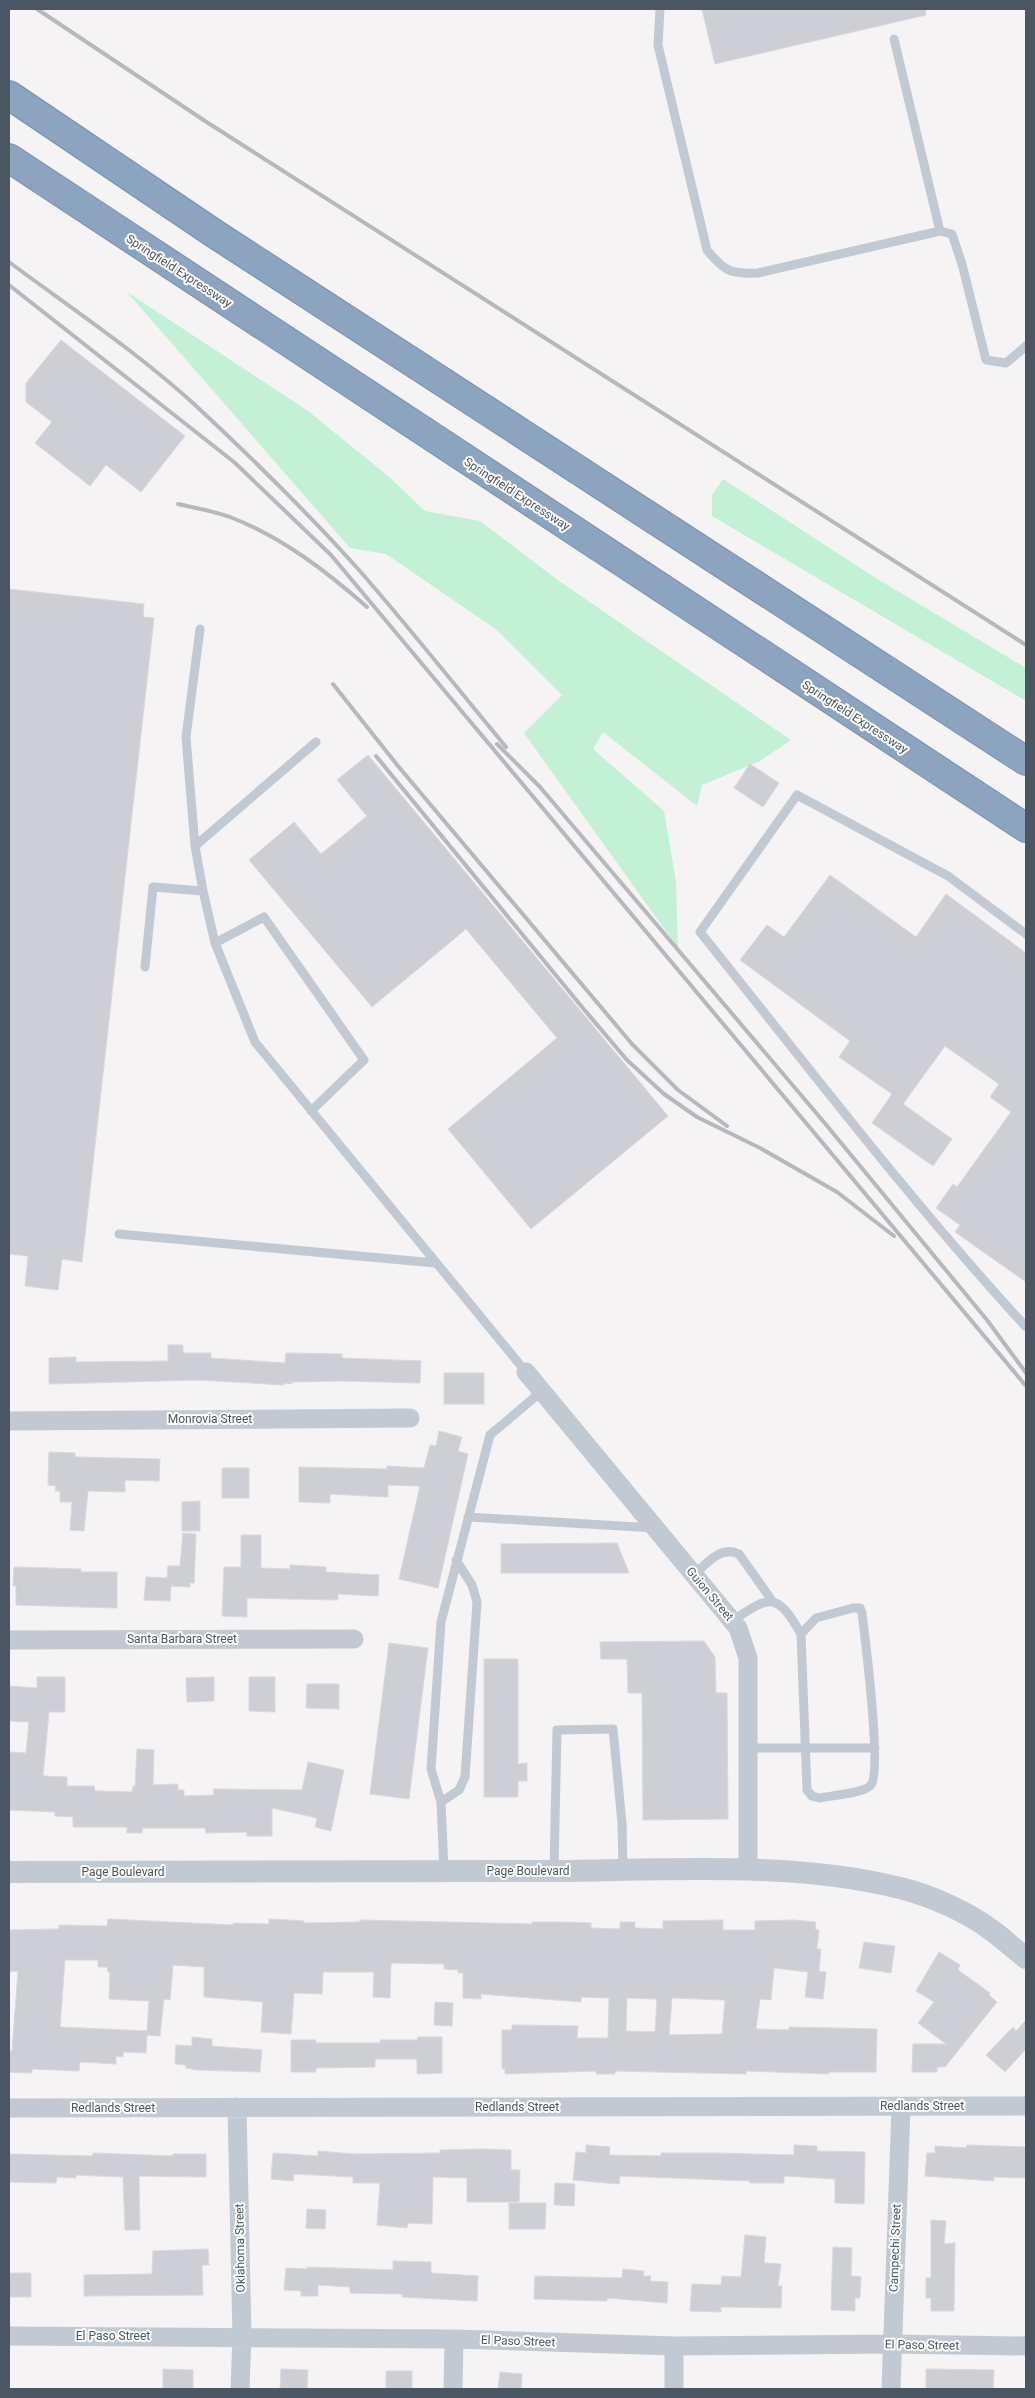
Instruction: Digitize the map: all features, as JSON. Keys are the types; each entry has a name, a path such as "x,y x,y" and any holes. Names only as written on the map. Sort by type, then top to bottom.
{"highway":[{"path":"9,95 215,234 1026,761"},
{"name":"Springfield Expressway","path":"9,158 1026,828"}],"street":[{"name":"Guion Street","path":"526,1372 738,1628 748,1658 748,1870"},
{"name":"Monrovia Street","path":"9,1421 410,1418"},
{"name":"Santa Barbara Street","path":"9,1640 354,1639"},
{"name":"Page Boulevard","path":"9,1872 748,1870 805,1872 858,1879 902,1888 971,1917 994,1932 1026,1958"},
{"name":"Campechi Street","path":"891,2389 891,2344 901,2106"},
{"name":"Redlands Street","path":"9,2108 1026,2106"},
{"name":"Oklahoma Street","path":"237,2107 242,2337 240,2389"},
{"name":"El Paso Street","path":"9,2336 454,2339 674,2346 891,2344 1026,2346"},
{"path":"453,2389 454,2339"},
{"path":"674,2346 674,2389"}],"lane":[{"path":"660,9 658,45 707,250 720,267 735,274 758,273 940,231 952,234 962,264 986,360 1006,362 1026,346"},
{"path":"894,39 940,231"},
{"path":"200,629 186,737 196,846 202,891 215,943 254,1042 526,1372"},
{"path":"196,846 316,742"},
{"path":"1026,934 948,876 797,795 700,932 863,1136 1026,1327"},
{"path":"145,967 153,887 202,891"},
{"path":"215,943 264,917 364,1060 311,1111"},
{"path":"119,1234 435,1263"},
{"path":"444,1871 441,1802 431,1769 441,1622 490,1435 542,1391"},
{"path":"468,1517 655,1528"},
{"path":"694,1575 718,1555 731,1550 739,1554 773,1602"},
{"path":"441,1802 459,1790 465,1777 477,1602 472,1585 456,1560"},
{"path":"732,1621 752,1607 764,1602 780,1604 790,1615 801,1634 807,1790 812,1796 819,1798 864,1790 871,1785 874,1772 874,1748 871,1680 860,1608 853,1608 816,1618 801,1634"},
{"path":"554,1871 557,1730 613,1729 622,1823 623,1870"},
{"path":"749,1748 874,1748"}],"green space":[{"path":"127,292 308,411 388,476 425,511 480,521 559,581 791,740 760,761 702,785 697,806 603,732 593,749 664,811 676,882 678,948 524,733 562,695 497,630 386,554 350,548"},
{"path":"723,479 879,580 1026,668 1026,701 712,516 712,495"}],"building":[{"path":"702,9 925,9 926,15 715,64"},
{"path":"61,340 185,436 141,492 106,465 90,486 35,443 52,422 26,402 26,383"},
{"path":"9,589 144,604 143,617 154,618 82,1262 62,1259 58,1290 25,1286 28,1256 9,1254"},
{"path":"368,755 668,1116 531,1229 448,1129 557,1038 466,929 372,1007 249,860 294,822 321,854 367,816 337,780"},
{"path":"750,764 779,783 763,807 734,788"},
{"path":"830,875 916,937 946,894 1026,953 1026,1282 955,1232 960,1225 936,1208 953,1184 957,1187 1011,1112 990,1097 999,1084 945,1046 903,1104 952,1139 933,1166 872,1123 892,1094 839,1057 850,1041 740,960 767,925 784,937"},
{"path":"168,1345 183,1345 183,1353 211,1353 211,1358 285,1363 286,1353 342,1354 342,1358 421,1361 420,1383 342,1381 292,1382 292,1384 284,1383 284,1385 198,1380 49,1384 49,1358 76,1357 76,1362 168,1361"},
{"path":"444,1373 484,1373 484,1404 444,1404"},
{"path":"439,1431 462,1437 458,1451 468,1454 438,1588 399,1579 420,1486 388,1485 388,1497 330,1494 330,1503 299,1502 299,1467 387,1469 387,1466 424,1468 430,1445 436,1446"},
{"path":"49,1452 75,1453 75,1457 160,1459 159,1481 125,1480 125,1492 88,1491 84,1531 70,1530 72,1502 60,1502 60,1491 55,1491 56,1486 48,1485"},
{"path":"222,1468 249,1468 249,1498 222,1498"},
{"path":"200,1501 200,1531 182,1531 182,1502"},
{"path":"183,1533 196,1534 194,1583 190,1583 190,1587 171,1586 170,1601 144,1600 146,1577 167,1578 168,1566 180,1566"},
{"path":"241,1535 261,1535 261,1568 290,1569 290,1565 326,1567 326,1572 379,1575 378,1596 338,1594 338,1600 247,1598 247,1617 222,1616 224,1567 241,1567"},
{"path":"617,1543 629,1573 501,1573 501,1544"},
{"path":"14,1567 81,1569 81,1572 117,1572 117,1608 16,1605 16,1586 13,1586"},
{"path":"704,1641 715,1657 716,1693 727,1693 728,1819 643,1820 642,1693 628,1693 627,1659 601,1659 600,1642"},
{"path":"389,1643 428,1648 409,1799 370,1794"},
{"path":"484,1659 518,1659 518,1764 527,1763 527,1781 518,1781 518,1797 484,1797"},
{"path":"37,1677 65,1677 65,1712 49,1712 43,1776 67,1777 67,1786 94,1786 95,1791 132,1792 133,1786 135,1786 137,1749 154,1750 153,1785 178,1784 178,1790 184,1790 184,1796 214,1795 213,1789 302,1790 308,1762 344,1770 331,1831 315,1827 317,1818 272,1808 272,1836 247,1836 247,1832 206,1833 205,1828 143,1828 142,1833 127,1833 127,1827 73,1827 73,1817 55,1816 55,1812 9,1810 9,1752 26,1753 29,1722 9,1721 9,1686 37,1688"},
{"path":"214,1677 214,1701 187,1702 186,1678"},
{"path":"249,1677 275,1677 275,1712 249,1711"},
{"path":"307,1684 339,1684 339,1709 306,1708"},
{"path":"108,1919 233,1925 233,1923 269,1924 269,1919 304,1921 304,1923 360,1922 360,1920 532,1924 532,1922 564,1922 591,1923 591,1928 620,1929 620,1922 635,1922 635,1928 663,1929 663,1921 723,1920 723,1930 755,1930 755,1921 794,1920 816,1922 815,1929 819,1930 817,1949 821,1949 819,1971 826,1972 823,1999 805,1997 808,1972 774,1968 771,2000 760,1999 756,2029 789,2030 789,2027 877,2029 876,2072 829,2072 829,2074 746,2071 746,2074 615,2071 615,2074 596,2074 596,2071 505,2074 505,2069 502,2069 502,2030 512,2030 512,2025 578,2026 577,2038 608,2038 609,1998 581,1997 581,2002 481,1994 481,1999 463,1998 463,1973 458,1973 458,1970 444,1969 444,1964 391,1963 390,1998 373,1997 374,1972 323,1972 322,1994 294,1993 291,2034 261,2032 263,2002 204,1997 204,1967 173,1965 170,2000 164,1999 160,2036 147,2035 146,2053 123,2052 123,2057 116,2056 116,2064 80,2062 79,2071 32,2069 32,2073 9,2072 9,2051 12,2051 18,1971 9,1972 9,1930 59,1929 59,1925 107,1926","holes":["65,1960 98,1960 98,1967 107,1967 110,1973 109,1999 149,2001 147,2031 60,2027","627,1998 657,1999 655,2032 626,2031","672,1998 725,2000 722,2034 669,2035"]},
{"path":"864,1942 895,1946 891,1973 859,1968"},
{"path":"939,1952 960,1965 958,1970 990,1993 989,1995 997,2002 945,2067 937,2067 937,2072 912,2072 913,2044 946,2044 918,2023 934,2002 916,1991"},
{"path":"435,2002 453,2003 452,2026 434,2025"},
{"path":"1026,2020 1026,2049 1005,2072 986,2055 1013,2027 1016,2031"},
{"path":"192,2037 212,2039 212,2046 262,2050 260,2072 197,2070 186,2068 186,2065 175,2064 176,2045 192,2046"},
{"path":"418,2037 442,2037 442,2073 417,2074 417,2059 375,2059 375,2067 316,2068 316,2072 291,2072 291,2040 316,2040 316,2043 380,2043 380,2040 417,2040"},
{"path":"586,2145 610,2147 609,2155 661,2156 661,2153 716,2153 794,2155 794,2145 817,2146 817,2151 865,2152 864,2204 835,2203 835,2179 784,2176 784,2183 750,2183 750,2181 620,2176 619,2184 573,2180 576,2152 586,2153"},
{"path":"967,2145 1026,2147 1026,2178 994,2177 994,2181 925,2176 927,2153 935,2153 935,2146 966,2148"},
{"path":"440,2150 511,2150 511,2170 520,2170 519,2202 467,2202 467,2178 433,2177 432,2224 408,2223 407,2228 377,2225 380,2183 353,2183 353,2177 294,2174 293,2181 271,2179 273,2153 318,2156 318,2151 354,2154 440,2153"},
{"path":"93,2153 173,2156 173,2154 206,2154 206,2177 139,2176 140,2230 125,2230 123,2177 76,2175 76,2178 57,2177 56,2183 9,2182 9,2154 93,2156"},
{"path":"555,2183 575,2184 574,2206 554,2205"},
{"path":"509,2203 546,2203 545,2229 509,2229"},
{"path":"307,2209 326,2210 325,2229 306,2228"},
{"path":"931,2220 946,2221 944,2244 955,2243 954,2311 931,2311 931,2298 926,2298 926,2278 931,2278"},
{"path":"745,2235 766,2237 764,2263 781,2264 778,2286 782,2286 781,2308 721,2307 721,2312 690,2311 692,2284 721,2285 722,2276 741,2277"},
{"path":"833,2247 852,2248 851,2276 861,2277 860,2298 855,2298 855,2311 831,2310"},
{"path":"208,2249 209,2265 202,2265 203,2295 84,2296 84,2275 152,2274 153,2251"},
{"path":"393,2261 431,2262 431,2273 478,2276 477,2301 402,2297 402,2294 350,2293 350,2287 318,2285 318,2296 301,2296 301,2291 284,2290 286,2268 393,2270"},
{"path":"623,2269 644,2271 643,2276 651,2276 650,2281 668,2282 667,2303 607,2298 607,2301 534,2299 535,2276 622,2278"},
{"path":"9,2273 31,2273 31,2297 9,2297"},
{"path":"163,2369 193,2370 193,2389 163,2389"},
{"path":"281,2369 308,2370 307,2389 280,2389"},
{"path":"926,2369 994,2370 993,2389 926,2389"},
{"path":"386,2371 412,2371 412,2389 386,2389"},
{"path":"500,2372 522,2374 521,2389 498,2389"}],"railway":[{"path":"37,9 205,121 1026,645"},
{"path":"9,262 150,366 194,404 258,465 359,570 415,635 506,747"},
{"path":"9,285 234,462 331,555 1026,1386"},
{"path":"178,504 224,515 268,534 303,556 367,607"},
{"path":"333,684 398,766 632,1044 678,1090 727,1126"},
{"path":"497,744 540,787 823,1121 987,1320 1026,1373"},
{"path":"376,756 627,1060 664,1094 697,1117 760,1148 837,1192 894,1236"}]}
